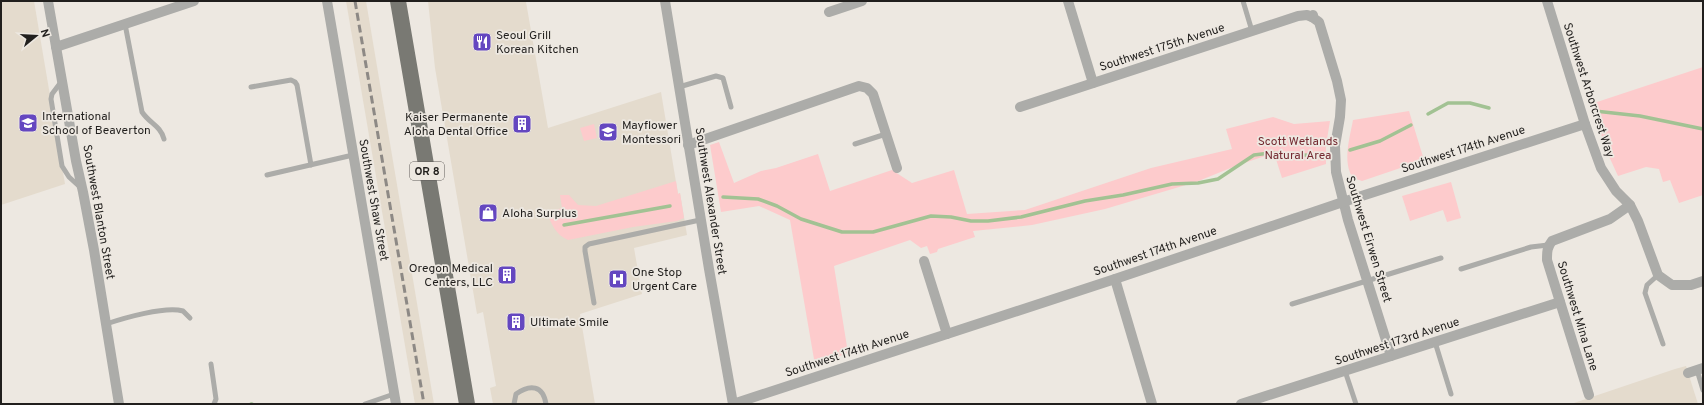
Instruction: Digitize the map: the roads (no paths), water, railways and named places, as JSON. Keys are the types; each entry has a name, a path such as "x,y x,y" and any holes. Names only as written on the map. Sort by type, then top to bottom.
{"main road":[{"name":"OR 8","path":"398,1 467,404"}],"street":[{"name":"Southwest Blanton Street","path":"48,1 76,161 83,192 119,404"},
{"path":"56,47 194,1"},
{"name":"Southwest Shaw Street","path":"327,1 395,399"},
{"name":"Southwest Alexander Street","path":"665,1 700,220 733,404"},
{"path":"829,12 862,1"},
{"path":"1068,1 1093,83"},
{"name":"Southwest Arborcrest Way","path":"1547,1 1585,124 1601,168 1616,191 1630,205 1638,221 1658,275"},
{"name":"Southwest 175th Avenue","path":"1020,107 1298,16 1312,16"},
{"name":"Southwest Eirwen Street","path":"1312,16 1319,22 1337,81 1341,100 1334,146 1336,172 1343,202 1391,356"},
{"path":"688,145 859,86 867,88 873,94 897,168"},
{"name":"Southwest 174th Avenue","path":"733,404 1115,279 1343,202 1585,124"},
{"path":"1548,245 1557,238 1610,219 1630,205"},
{"name":"Southwest Mina Lane","path":"1548,245 1547,260 1589,395"},
{"path":"924,261 947,334"},
{"path":"1658,275 1672,285 1691,285 1703,281"},
{"path":"1115,279 1152,404"},
{"name":"Southwest 173rd Avenue","path":"1241,404 1560,302"}],"lane":[{"path":"1243,1 1252,31"},
{"path":"125,24 142,112 161,130 164,139"},
{"path":"679,87 720,76 723,78 731,107"},
{"path":"251,87 291,80 295,82 311,165"},
{"path":"62,81 52,94 51,99 60,158 66,172 83,192"},
{"path":"855,144 886,134"},
{"path":"267,175 354,155"},
{"path":"594,303 584,251 585,247 589,244 700,220"},
{"path":"1461,269 1531,247 1548,245"},
{"path":"1292,304 1441,258"},
{"path":"1658,275 1647,285 1645,293 1664,344"},
{"path":"105,324 128,317 167,310 183,311 190,318"},
{"path":"1435,342 1451,394"},
{"path":"211,364 216,399 214,404"},
{"path":"1345,371 1356,404"},
{"path":"1696,371 1703,390"},
{"path":"514,404 516,394 528,388 532,388 538,389 543,393 546,404"},
{"path":"365,404 395,399"}],"waterway":[{"path":"1428,114 1448,103 1470,103 1489,108"},
{"path":"1595,111 1640,116 1703,129"},
{"path":"1350,150 1380,141 1411,125"},
{"path":"723,197 758,199 777,206 801,219 842,232 873,232 931,216 951,217 971,221 988,221 1021,217 1085,201 1123,195 1172,184 1198,183 1218,179 1254,155 1270,153 1321,156"},
{"path":"564,225 670,206"}],"railway":[{"path":"355,1 424,404"}],"place":[{"name":"Seoul Grill Korean Kitchen","path":"482,42"},
{"name":"International School of Beaverton","path":"28,123"},
{"name":"Kaiser Permanente Aloha Dental Office","path":"522,124"},
{"name":"Mayflower Montessori","path":"608,132"},
{"name":"Aloha Surplus","path":"488,213"},
{"name":"Oregon Medical Centers, LLC","path":"507,275"},
{"name":"One Stop Urgent Care","path":"618,279"},
{"name":"Ultimate Smile","path":"516,322"}],"park label":[{"name":"Scott Wetlands Natural Area","path":"1298,148"}]}
